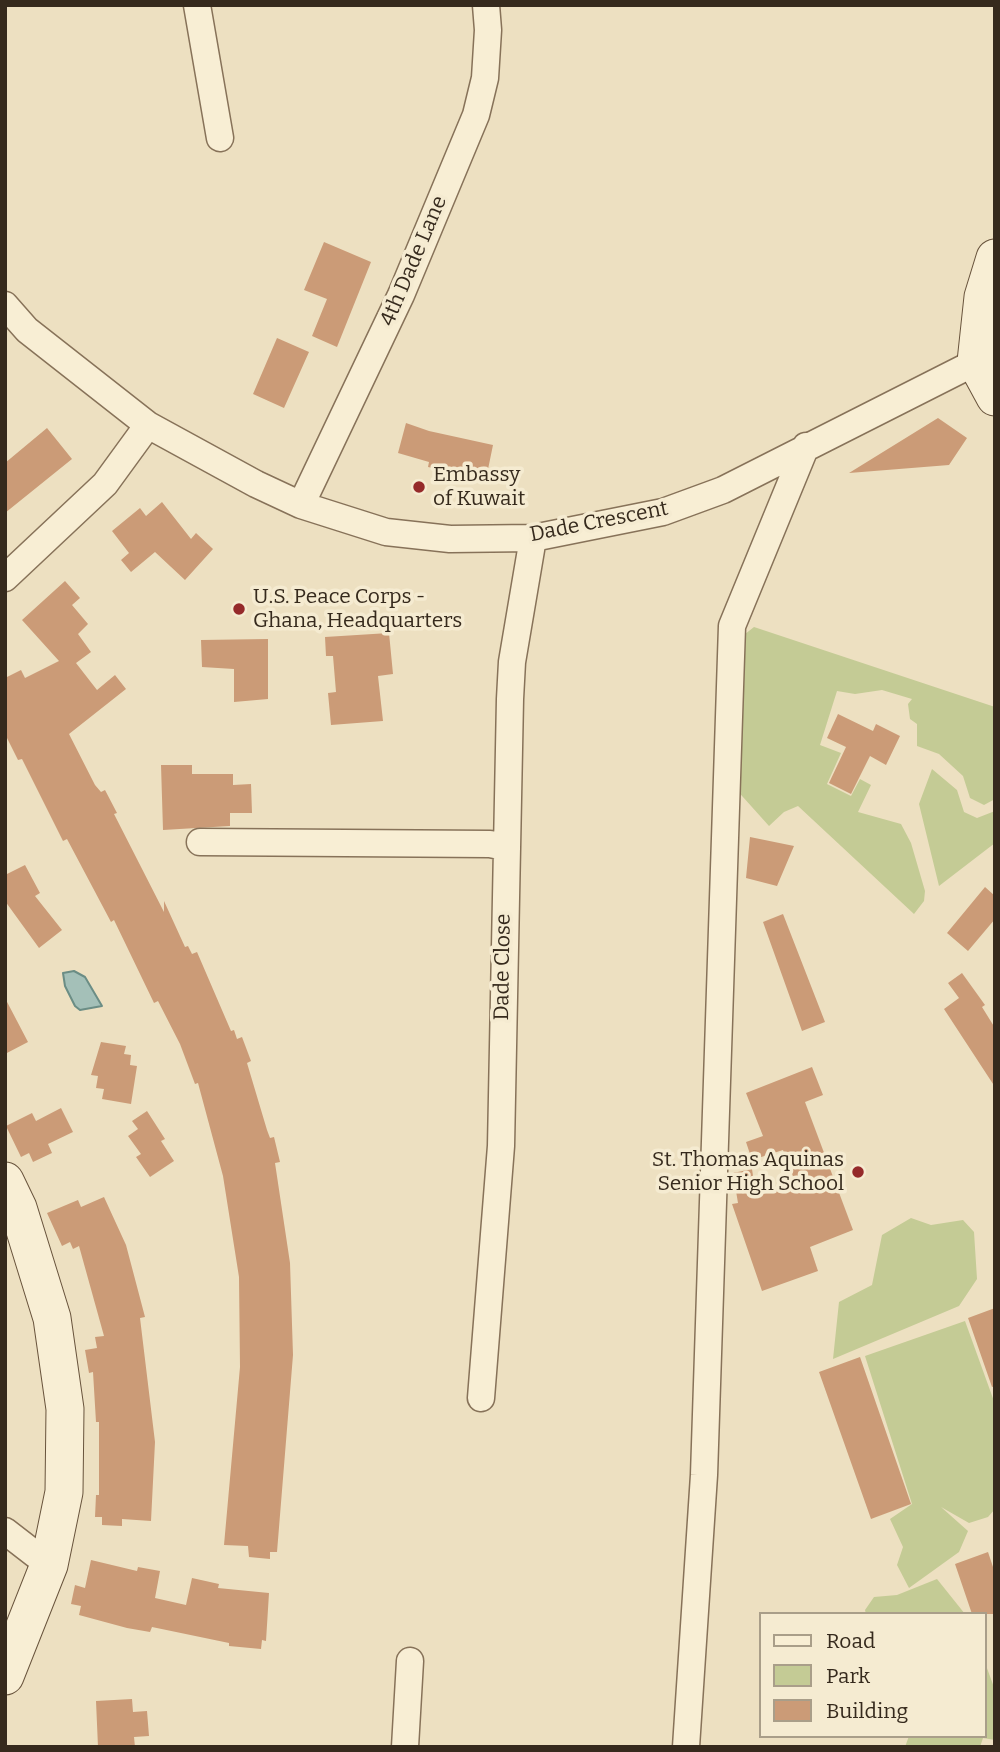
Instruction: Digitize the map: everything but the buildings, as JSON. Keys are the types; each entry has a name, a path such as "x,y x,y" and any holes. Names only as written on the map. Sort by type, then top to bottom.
{"street":[{"path":"197,5 220,138"},
{"name":"4th Dade Lane","path":"301,506 401,295 476,115 485,78 488,30 485,5"},
{"path":"995,258 983,297 976,362 995,397"},
{"name":"Dade Crescent","path":"5,305 27,330 148,425 301,506 386,532 450,538 533,538 663,512 723,490 976,362"},
{"path":"5,578 105,484 148,425"},
{"path":"686,1747 704,1475 732,626 806,446"},
{"name":"Dade Close","path":"481,1398 501,1146 505,847 512,662 533,538"},
{"path":"200,842 505,847"},
{"path":"5,1181 18,1208 52,1318 65,1409 64,1492 49,1565 5,1676"},
{"path":"5,1531 49,1565"},
{"path":"405,1747 410,1661"}],"green space":[{"path":"754,627 995,707 995,799 984,805 970,798 963,776 939,754 917,746 917,724 910,719 908,704 912,699 882,690 855,694 837,691 820,745 841,753 827,784 851,796 860,779 871,785 858,812 901,824 911,843 925,891 924,901 914,914 798,806 784,812 769,826 734,787 741,742 740,638"},
{"path":"932,769 957,790 964,812 977,818 995,811 995,843 939,886 919,804"},
{"path":"911,1218 931,1225 963,1220 974,1232 977,1279 959,1306 833,1359 839,1302 872,1285 882,1235"},
{"path":"965,1321 995,1404 995,1509 988,1517 969,1523 941,1507 968,1531 959,1552 909,1588 897,1565 903,1547 890,1519 912,1504 865,1356"},
{"path":"937,1579 963,1612 866,1612 874,1597 897,1595"},
{"path":"986,1665 995,1690 995,1740 983,1738 986,1738"},
{"path":"908,1738 983,1738 980,1747 905,1747"}],"water":[{"path":"74,971 85,977 102,1006 80,1010 75,1006 65,986 63,973"}],"place":[{"name":"Embassy of Kuwait","path":"419,487"},
{"name":"U.S. Peace Corps - Ghana, Headquarters","path":"239,609"},
{"name":"St. Thomas Aquinas Senior High School","path":"858,1172"}]}
